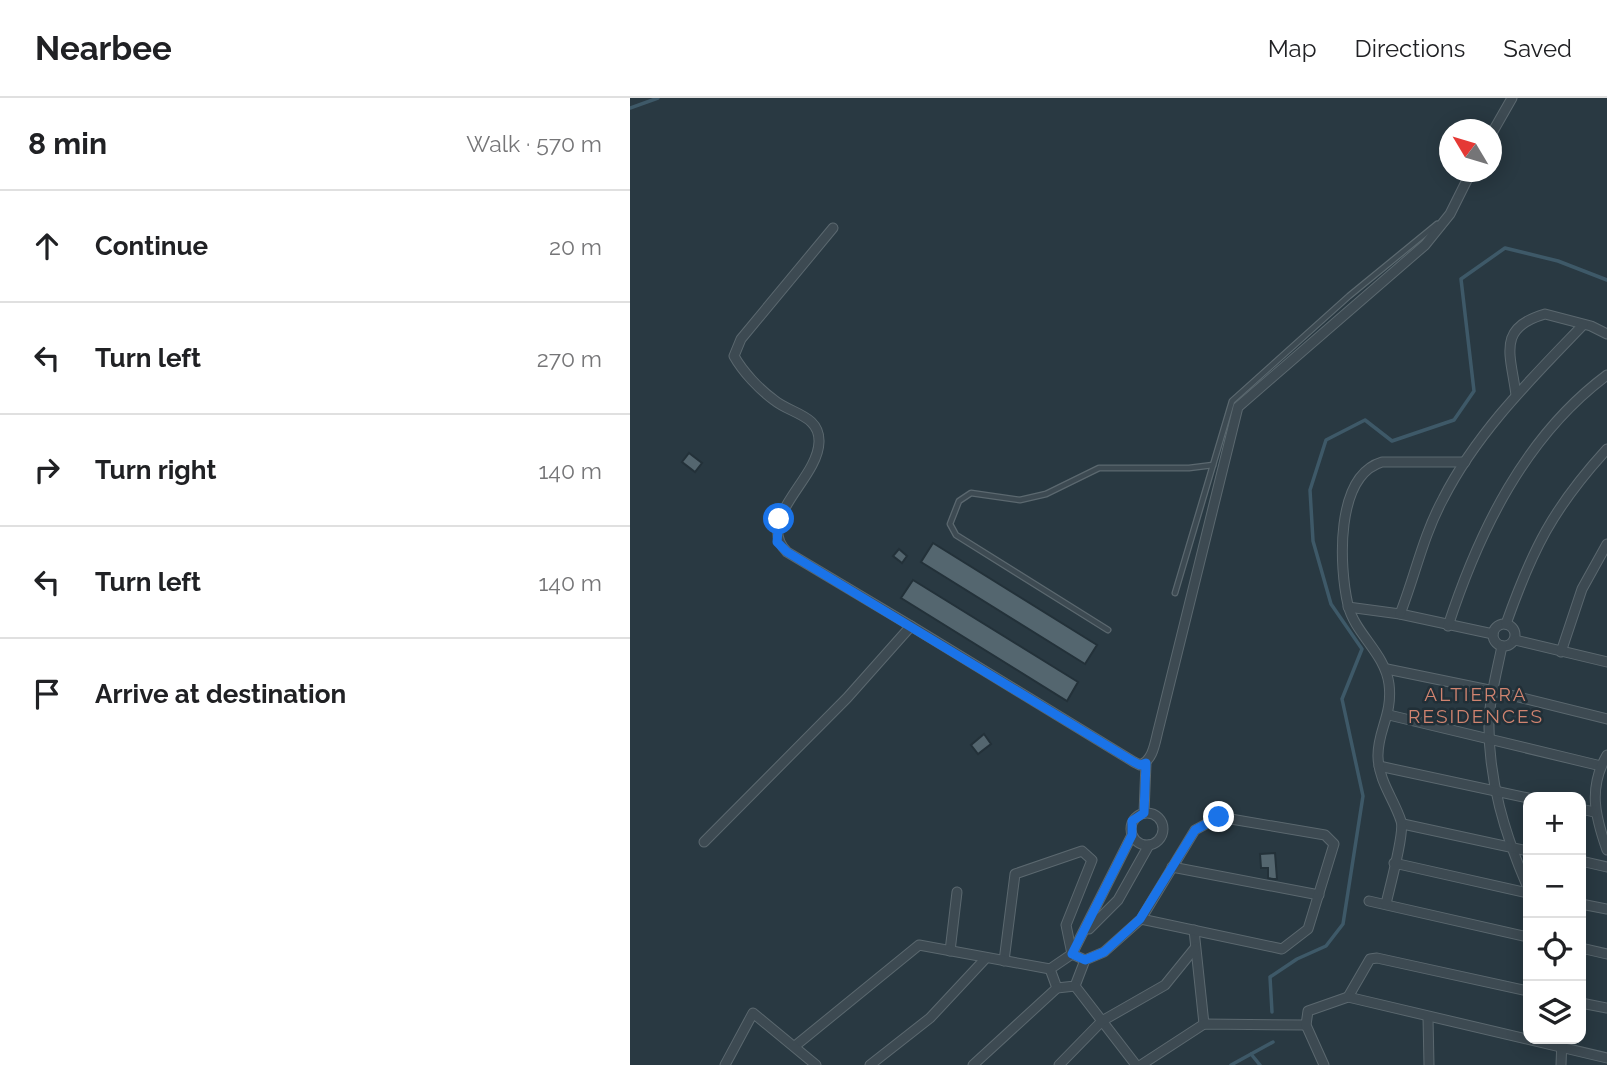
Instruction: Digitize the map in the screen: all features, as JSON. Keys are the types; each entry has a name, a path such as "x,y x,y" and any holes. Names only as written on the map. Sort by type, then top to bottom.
{"street":[{"path":"1500,119 1512,98"},
{"path":"1144,813 1146,763 1151,756 1159,727 1238,407 1425,245 1450,214 1466,182"},
{"path":"834,228 741,339 734,356 774,400 810,420 818,433 819,445 813,465 779,519 777,542 787,552 1134,762 1140,765 1146,763"},
{"path":"1516,394 1510,338 1515,329 1545,314 1607,334"},
{"path":"1400,614 1423,542 1465,461 1516,394 1583,325"},
{"path":"1448,626 1468,565 1499,500 1542,440 1593,386 1607,375"},
{"path":"1506,624 1542,532 1566,496 1607,449"},
{"path":"1386,904 1403,824 1385,787 1379,766 1378,754 1391,704 1387,669 1348,607 1342,537 1346,509 1357,482 1370,466 1382,462 1465,461"},
{"path":"1561,652 1582,589 1607,544"},
{"path":"1348,607 1400,614 1493,634"},
{"path":"1493,634 1499,625 1506,624 1514,629 1515,640"},
{"path":"704,842 847,698 911,626"},
{"path":"1493,634 1496,643 1502,646 1515,640"},
{"path":"1515,640 1607,662"},
{"path":"1502,646 1494,691 1491,741 1495,791 1510,847 1523,878"},
{"path":"1387,669 1494,691 1607,719"},
{"path":"1389,715 1601,766"},
{"path":"1607,755 1601,766 1594,796 1594,812 1607,850"},
{"path":"1379,766 1523,797"},
{"path":"1586,810 1594,812"},
{"path":"795,1046 919,945 1050,970 1072,954 1085,933 1132,835 1132,821 1144,813 1151,813 1161,822 1161,836 1149,845 1118,900 1085,933"},
{"path":"1075,986 1085,960 1104,952 1140,919 1195,830 1219,817 1325,835 1334,845 1308,929 1282,949 1140,919"},
{"path":"1403,824 1523,850"},
{"path":"1132,835 1142,844 1149,845"},
{"path":"1004,961 1015,874 1082,851 1092,860 1066,925 1072,954"},
{"path":"1586,862 1607,867"},
{"path":"1394,863 1523,889"},
{"path":"1172,867 1318,895"},
{"path":"950,951 957,892"},
{"path":"1369,901 1523,936"},
{"path":"1586,905 1607,909"},
{"path":"1194,930 1203,1024"},
{"path":"1059,1065 1102,1021 1165,985 1195,948"},
{"path":"1586,949 1607,954"},
{"path":"1072,954 1085,960"},
{"path":"870,1065 930,1018 986,958"},
{"path":"1348,997 1370,959 1377,958 1523,990"},
{"path":"1050,970 1057,988"},
{"path":"1075,986 1138,1065 1203,1024 1306,1025"},
{"path":"973,1065 1057,988 1075,986"},
{"path":"1324,1065 1306,1025 1308,1011 1348,997 1428,1018 1523,1036"},
{"path":"1586,1004 1607,1008"},
{"path":"725,1065 753,1013 816,1065"},
{"path":"1428,1018 1429,1065"},
{"path":"1561,1065 1562,1044"},
{"path":"1565,1044 1607,1058"}],"lane":[{"path":"1175,593 1232,401 1349,296 1450,214"},
{"path":"1108,630 956,535 950,524 959,501 971,493 1020,500 1046,494 1099,468 1189,468 1214,464"}],"building":[{"path":"689,453 702,463 695,472 682,462"},
{"path":"933,543 1097,645 1085,664 921,562"},
{"path":"899,549 907,556 902,563 893,556"},
{"path":"913,580 1078,682 1067,701 901,598"},
{"path":"984,734 991,744 978,754 971,745"},
{"path":"1275,853 1277,879 1268,878 1268,868 1261,868 1260,854"}],"waterway":[{"path":"630,108 658,98"},
{"path":"1272,1012 1270,977 1297,959 1326,946 1343,924 1363,796 1342,699 1362,649 1331,604 1313,541 1310,490 1326,440 1365,420 1392,441 1454,420 1474,391 1461,279 1505,248 1558,261 1607,280"},
{"path":"1231,1065 1273,1042"},
{"path":"1251,1054 1260,1065"}],"district":[{"name":"ALTIERRA RESIDENCES","path":"1476,705"}],"route":[{"path":"779,519 776,529 777,542 787,552 1134,762 1140,765 1146,763 1144,813 1132,821 1132,835 1085,933 1072,954 1085,960 1104,952 1140,919 1195,830 1219,817"}]}
